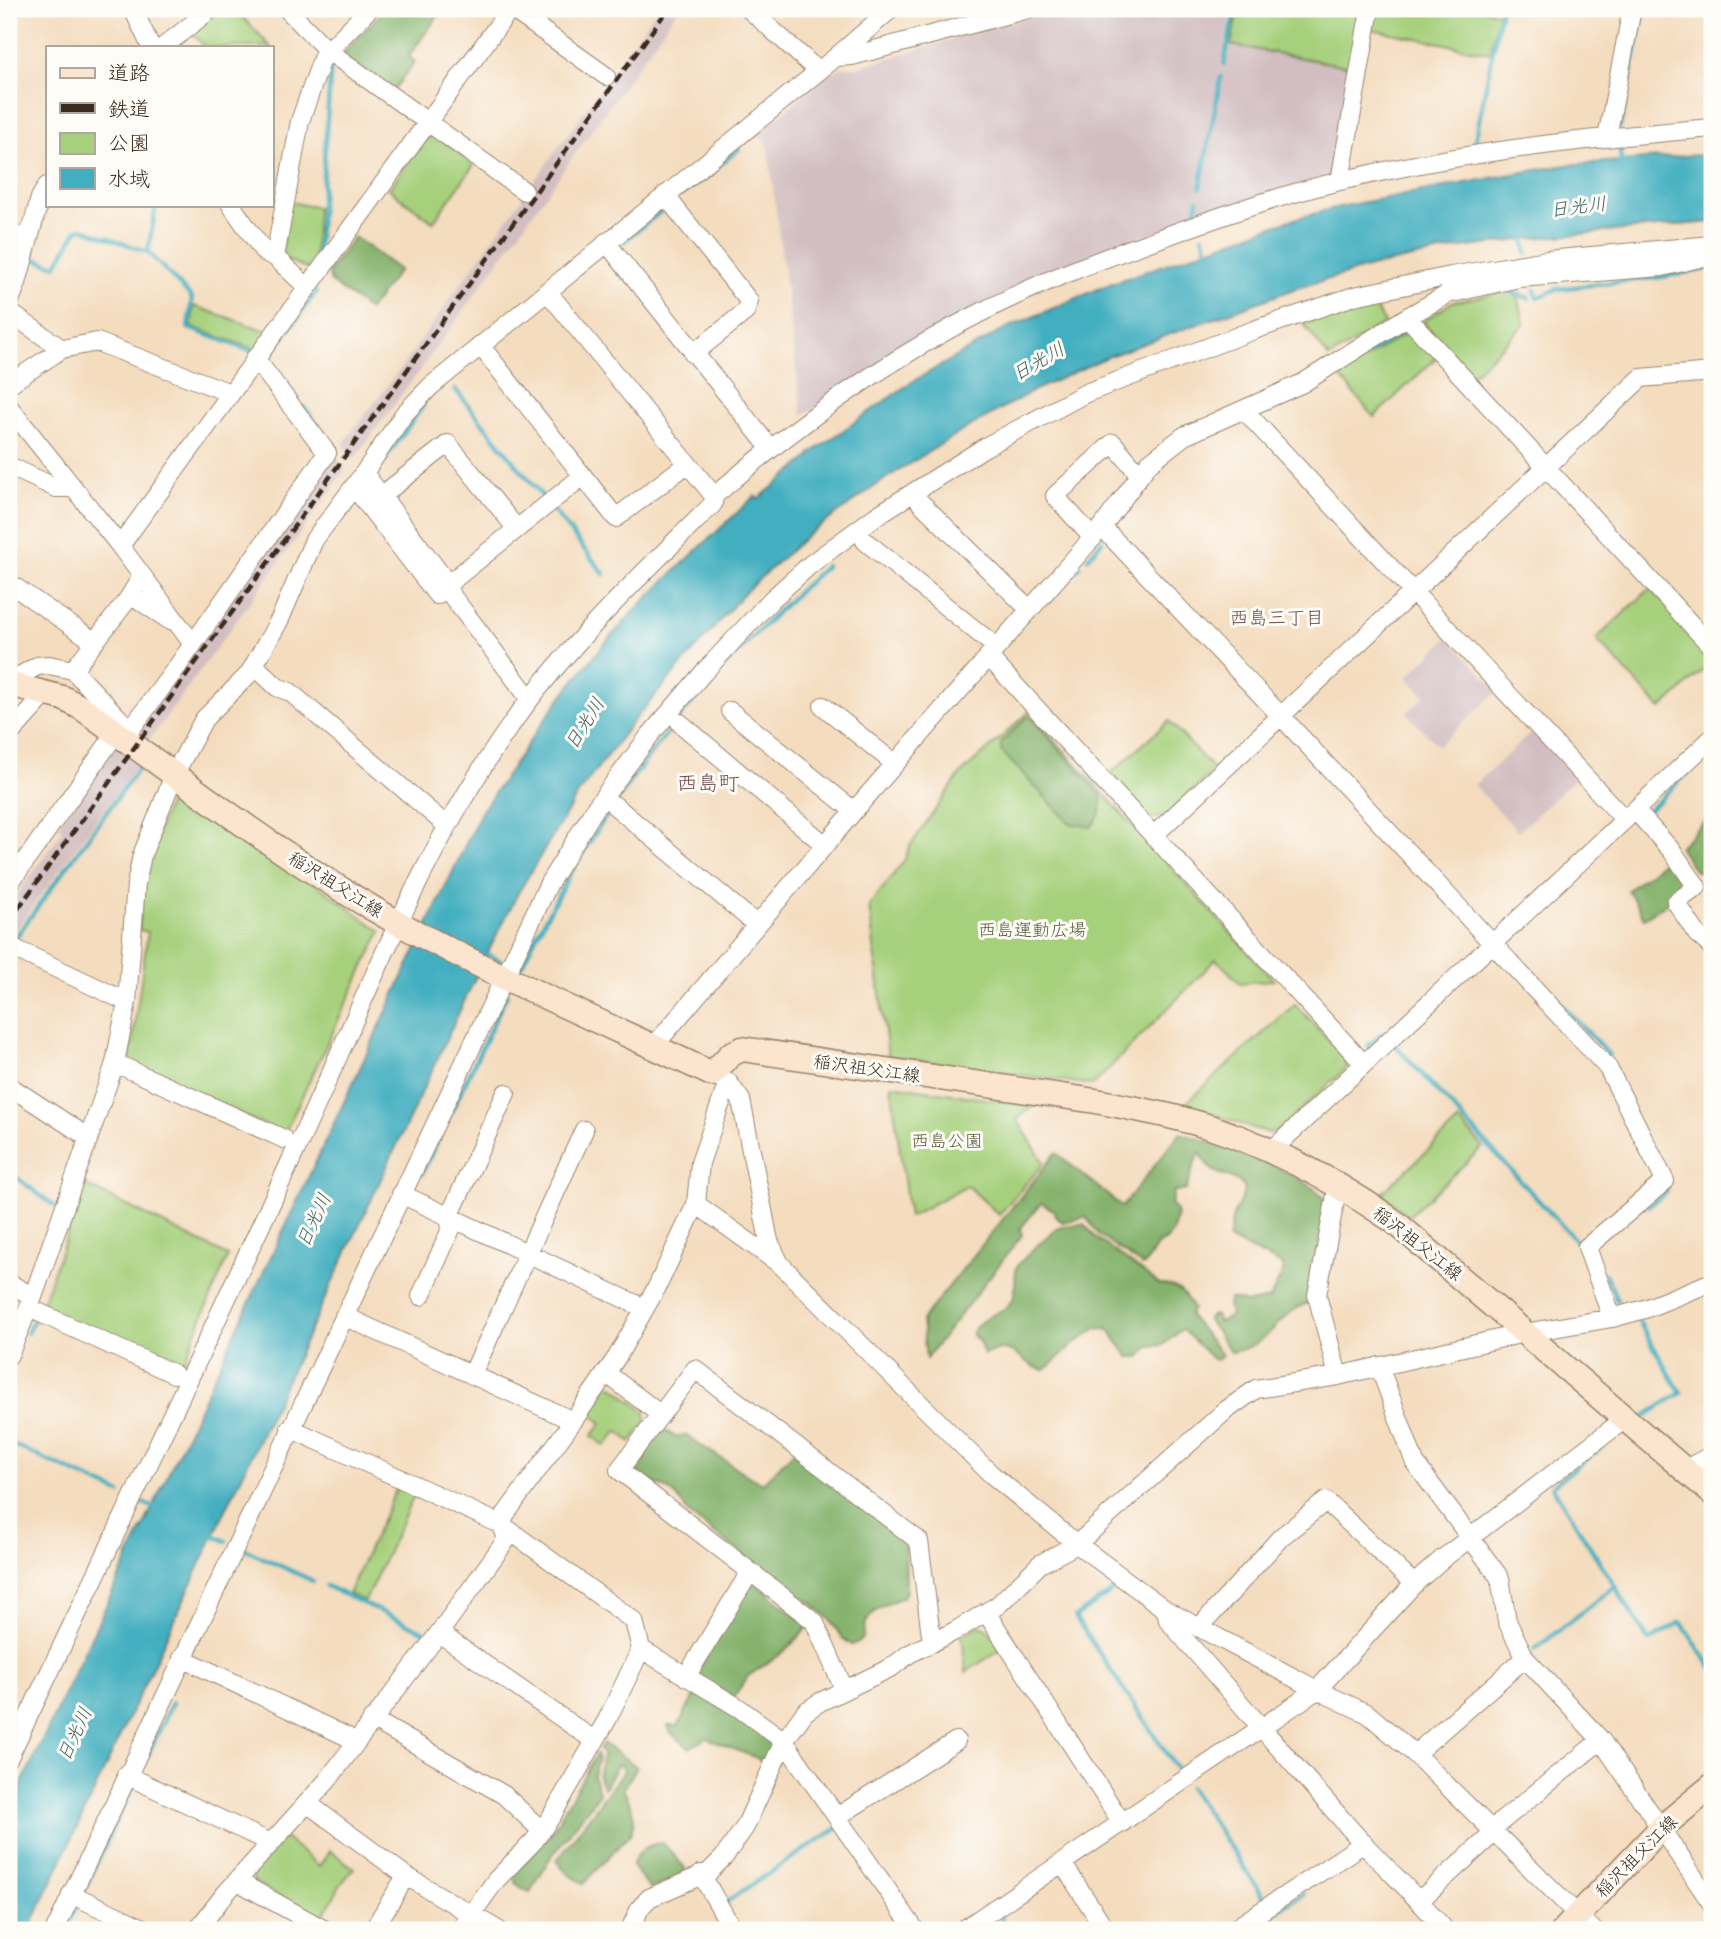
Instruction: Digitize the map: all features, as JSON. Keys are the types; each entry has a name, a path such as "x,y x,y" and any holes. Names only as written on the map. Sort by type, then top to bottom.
{"main road":[{"name":"稲沢祖父江線","path":"9,683 63,698 124,733 174,775 314,872 401,924 587,1017 720,1078 731,1054 742,1049 1119,1106 1214,1128 1271,1151 1338,1185 1395,1222 1712,1493"},
{"name":"稲沢祖父江線","path":"1579,1925 1662,1827 1712,1786"}],"street":[{"path":"133,9 151,46"},
{"path":"164,46 211,9"},
{"path":"287,9 327,50 524,191"},
{"path":"275,257 300,121 327,50 369,9"},
{"path":"120,546 511,9 606,76"},
{"path":"749,9 818,71"},
{"path":"9,1355 31,1303 115,1063 127,1002 136,884 142,855 174,775 204,719 249,674 280,619 314,540 404,414 430,387 836,57 891,9"},
{"path":"836,57 852,56 1028,9"},
{"path":"1340,181 1370,9"},
{"path":"1608,137 1632,9"},
{"path":"9,1757 189,1381 447,826 478,773 530,699 610,606 713,504 714,496 770,448 914,350 1055,277 1253,204 1340,181 1520,147 1712,128"},
{"path":"9,303 40,198 46,188"},
{"path":"665,195 749,301 745,312 693,354"},
{"path":"232,206 264,252 275,257 307,287"},
{"path":"9,236 30,235"},
{"path":"606,243 770,448"},
{"path":"55,1930 502,975 549,883 596,807 650,736 704,671 772,599 811,564 876,516 985,447 1086,393 1242,334 1354,296 1451,276 1547,260 1712,245"},
{"path":"654,1046 1097,532 1149,463 1184,436 1303,383 1448,294 1519,278 1662,267 1712,255"},
{"path":"547,290 714,496"},
{"path":"9,312 62,349"},
{"path":"1407,317 1712,647"},
{"path":"9,384 62,349 97,342 230,393"},
{"path":"480,345 616,518 687,464"},
{"path":"9,884 15,863 124,733 193,644 327,453 255,358"},
{"path":"1153,836 1641,378 1712,372"},
{"path":"9,407 120,546 193,644"},
{"path":"1244,410 1413,592 1630,815 1672,851 1697,887 1676,902 1697,934 1712,947"},
{"path":"1140,475 1113,443 1055,496 1097,532 1281,716 1608,1068 1665,1181 1587,1247 1612,1318"},
{"path":"381,496 448,444 516,528"},
{"path":"9,466 56,488 72,488"},
{"path":"442,590 583,476"},
{"path":"359,480 381,496 442,590"},
{"path":"359,480 442,590 449,592 530,699"},
{"path":"920,502 1029,609"},
{"path":"865,541 992,652 1153,836 1364,1064"},
{"path":"72,670 131,595 142,576"},
{"path":"9,583 95,642"},
{"path":"131,595 182,629"},
{"path":"254,664 277,687 290,692 447,826"},
{"path":"9,683 37,666 49,665 72,670 124,733"},
{"path":"9,735 46,694"},
{"path":"824,706 895,764"},
{"path":"730,711 854,811"},
{"path":"680,723 825,845"},
{"path":"1271,1151 1712,738"},
{"path":"614,805 757,925"},
{"path":"9,946 127,1002"},
{"path":"115,1063 284,1139"},
{"path":"197,1930 307,1803 439,1633 507,1539 502,1525 505,1515 606,1373 645,1308 696,1204 701,1163 720,1078"},
{"path":"720,1078 741,1100 769,1241 780,1264"},
{"path":"9,1086 89,1138"},
{"path":"421,1296 451,1229 449,1217 506,1093"},
{"path":"472,1375 584,1130"},
{"path":"1338,1185 1317,1295 1338,1376"},
{"path":"401,1194 645,1308"},
{"path":"696,1204 780,1264 991,1474 1077,1544 1166,1611 1368,1714 1415,1754 1493,1831 1579,1925"},
{"path":"630,1930 640,1908 649,1898 709,1872 724,1857 745,1827 784,1741 805,1712 844,1689 892,1667 909,1654 998,1605 1040,1564 1077,1544 1225,1411 1256,1389 1338,1376 1524,1333 1612,1318 1645,1310 1712,1282"},
{"path":"9,1283 31,1303 174,1374"},
{"path":"344,1315 573,1421"},
{"path":"1379,1366 1415,1463 1500,1578 1507,1621 1525,1658 1601,1740 1712,1904"},
{"path":"844,1689 814,1621 619,1470 695,1369 919,1541 932,1643"},
{"path":"606,1373 661,1415"},
{"path":"962,1930 1317,1690 1414,1584 1441,1560 1626,1418"},
{"path":"290,1428 502,1525 634,1621 641,1649 595,1741 542,1830 496,1881 466,1924"},
{"path":"1686,1469 1712,1455"},
{"path":"1199,1628 1281,1537 1326,1502 1414,1584"},
{"path":"687,1677 750,1572"},
{"path":"1166,1611 1168,1620 1262,1728 1445,1930"},
{"path":"986,1612 1122,1823"},
{"path":"439,1633 595,1741"},
{"path":"641,1649 763,1724 784,1741 915,1930"},
{"path":"181,1658 356,1741"},
{"path":"1415,1754 1525,1658"},
{"path":"372,1719 504,1795 542,1830"},
{"path":"1420,1900 1493,1831 1601,1740"},
{"path":"837,1817 956,1741"},
{"path":"126,1775 271,1843"},
{"path":"307,1803 466,1924 498,1930"},
{"path":"1233,1930 1364,1843"},
{"path":"1062,1863 1106,1930"},
{"path":"701,1874 733,1930"},
{"path":"373,1930 406,1876"},
{"path":"237,1881 325,1930"},
{"path":"71,1894 147,1930"}],"shaded area":[{"path":"657,9 678,9 461,314 354,459 343,444 401,368"},
{"path":"1056,9 1231,9 1225,44 1352,67 1332,174 1138,238 802,415 767,140 755,137 826,75 842,67 857,67"},
{"path":"334,453 346,470 145,746 132,736"},
{"path":"1448,638 1498,691 1438,746 1407,713 1425,696 1407,677"},
{"path":"1534,730 1577,777 1518,832 1474,785"},
{"path":"117,743 144,756 9,938 9,906 63,830 58,826"}],"green space":[{"path":"218,9 235,9 270,46 204,46 191,32"},
{"path":"385,9 443,9 409,56 415,62 391,93 340,56"},
{"path":"1238,9 1368,9 1352,67 1231,45"},
{"path":"1375,9 1481,9 1499,12 1490,53 1371,29"},
{"path":"431,131 474,165 433,222 389,189"},
{"path":"289,202 317,207 314,268 310,270 284,259 281,252"},
{"path":"354,237 399,270 369,310 331,282 328,272"},
{"path":"1508,291 1519,299 1524,325 1472,375 1423,322 1452,302"},
{"path":"1373,304 1385,323 1329,358 1303,323"},
{"path":"194,306 270,332 257,350 191,327"},
{"path":"1411,330 1437,357 1374,417 1338,375"},
{"path":"1651,588 1712,654 1712,662 1661,709 1596,639"},
{"name":"西島運動広場","path":"1029,712 1274,980 1240,983 1216,959 1093,1085 888,1056 869,906 904,861 910,846 960,775"},
{"path":"1027,717 1031,718 1101,795 1100,812 1091,827 1070,823 1001,751 1001,743"},
{"path":"1169,721 1214,770 1163,818 1148,818 1109,775"},
{"path":"184,789 381,931 284,1134 129,1064 148,932 139,930 144,869 172,793"},
{"path":"1712,814 1712,836 1700,844 1708,866 1705,871 1695,871 1679,847"},
{"path":"1668,858 1687,885 1687,890 1644,918 1628,890"},
{"path":"1295,1004 1351,1064 1278,1131 1267,1133 1185,1104"},
{"name":"西島公園","path":"891,1085 1034,1106 1017,1119 1044,1163 999,1215 967,1185 909,1217"},
{"path":"1459,1121 1483,1147 1409,1216 1380,1195"},
{"path":"1180,1133 1237,1151 1281,1169 1300,1179 1326,1201 1310,1302 1290,1313 1258,1342 1231,1352 1207,1319 1212,1315 1216,1316 1219,1322 1230,1317 1230,1299 1248,1303 1270,1299 1284,1270 1283,1265 1228,1239 1233,1216 1245,1189 1237,1180 1210,1168 1200,1153 1186,1190 1174,1192 1171,1204 1177,1213 1172,1232 1158,1244 1143,1266 1099,1235 1086,1217 1062,1222 1055,1215 1055,1211 1041,1203 1020,1229 1022,1235 926,1359 922,1320 1056,1153 1122,1207"},
{"path":"85,1185 228,1256 179,1373 40,1309"},
{"path":"1084,1224 1095,1237 1160,1285 1172,1286 1184,1295 1193,1309 1189,1315 1222,1355 1218,1360 1213,1359 1182,1329 1163,1345 1150,1346 1140,1357 1129,1357 1109,1330 1097,1328 1070,1347 1045,1370 1033,1366 1008,1350 997,1350 984,1355 980,1343 972,1334 982,1321 1009,1305 1015,1291 1019,1264 1057,1229"},
{"path":"612,1385 645,1412 646,1421 631,1442 618,1431 605,1446 592,1436 602,1423 586,1411 603,1387"},
{"path":"658,1429 675,1437 685,1435 763,1483 794,1451 905,1536 906,1591 903,1597 872,1614 866,1623 863,1638 852,1645 842,1638 831,1621 811,1602 784,1586 688,1513 675,1495 635,1472 633,1463"},
{"path":"400,1481 417,1489 365,1601 348,1594"},
{"path":"756,1584 809,1626 784,1652 748,1676 734,1698 700,1677 699,1668 748,1585"},
{"path":"979,1626 988,1629 1001,1649 966,1672 962,1635"},
{"path":"697,1691 769,1737 774,1748 767,1763 706,1738 689,1748 668,1730 668,1726 678,1726"},
{"path":"603,1743 637,1767 623,1789 631,1806 633,1822 630,1834 583,1884 563,1869 557,1860 623,1772 621,1765 616,1766 604,1788 598,1776 603,1755 599,1749"},
{"path":"596,1754 598,1758 593,1776 600,1793 551,1857 530,1892 524,1889 517,1884 513,1875 552,1832"},
{"path":"285,1838 319,1866 330,1851 354,1868 341,1884 321,1920 254,1882 252,1873"},
{"path":"662,1842 685,1868 684,1875 650,1889 632,1866 643,1850"}],"water":[{"name":"日光川","path":"1712,154 1712,222 1534,238 1455,249 1374,266 1297,288 1107,357 1035,390 885,479 805,537 743,594 634,720 578,794 518,893 477,974 29,1930 9,1930 9,1811 480,814 565,692 634,612 755,496 758,499 811,456 810,454 910,383 1007,328 1110,284 1287,221 1339,207 1567,165"}],"waterway":[{"path":"1224,64 1235,9"},
{"path":"1474,146 1501,9"},
{"path":"1620,127 1644,9"},
{"path":"317,259 331,64"},
{"path":"1200,188 1221,77"},
{"path":"713,170 739,149"},
{"path":"1620,150 1621,163"},
{"path":"682,194 702,179"},
{"path":"1195,215 1198,200"},
{"path":"156,206 148,252 192,298 188,328 253,352"},
{"path":"624,241 660,212"},
{"path":"30,257 56,266 77,230 81,228 148,252"},
{"path":"1523,234 1527,254"},
{"path":"1203,236 1208,252"},
{"path":"1535,290 1537,298 1557,289 1712,268"},
{"path":"1505,290 1529,298"},
{"path":"298,400 267,360 316,292"},
{"path":"1334,374 1402,332"},
{"path":"455,389 543,497"},
{"path":"376,472 423,406"},
{"path":"304,407 336,449"},
{"path":"553,510 604,574"},
{"path":"1088,558 1102,541"},
{"path":"615,803 662,739 714,678 826,566"},
{"path":"1048,602 1080,566"},
{"path":"1648,811 1704,757"},
{"path":"13,941 143,762"},
{"path":"543,982 519,970 562,888 610,810"},
{"path":"1509,937 1509,948 1609,1055"},
{"path":"483,952 501,961"},
{"path":"422,1174 507,994"},
{"path":"1368,1046 1382,1033"},
{"path":"1394,1044 1577,1242"},
{"path":"9,1172 56,1207"},
{"path":"1648,1206 1667,1192"},
{"path":"1605,1274 1617,1300"},
{"path":"27,1333 36,1315"},
{"path":"1639,1322 1681,1393 1645,1416"},
{"path":"9,1373 16,1357"},
{"path":"9,1443 120,1493"},
{"path":"1599,1449 1552,1486 1649,1641 1681,1622 1712,1666"},
{"path":"140,1502 155,1508"},
{"path":"211,1534 226,1541"},
{"path":"242,1548 313,1581"},
{"path":"326,1586 429,1634"},
{"path":"1120,1586 1075,1617 1181,1775"},
{"path":"1534,1650 1615,1586"},
{"path":"140,1772 172,1703"},
{"path":"85,1888 133,1786"},
{"path":"1189,1787 1265,1899"},
{"path":"727,1904 726,1902 837,1828"},
{"path":"1249,1930 1303,1894"},
{"path":"66,1930 76,1908"},
{"path":"1001,1913 1003,1930"}],"railway":[{"path":"9,921 668,9"}],"district":[{"name":"西島三丁目","path":"1277,617"},
{"name":"西島町","path":"708,782"}]}
